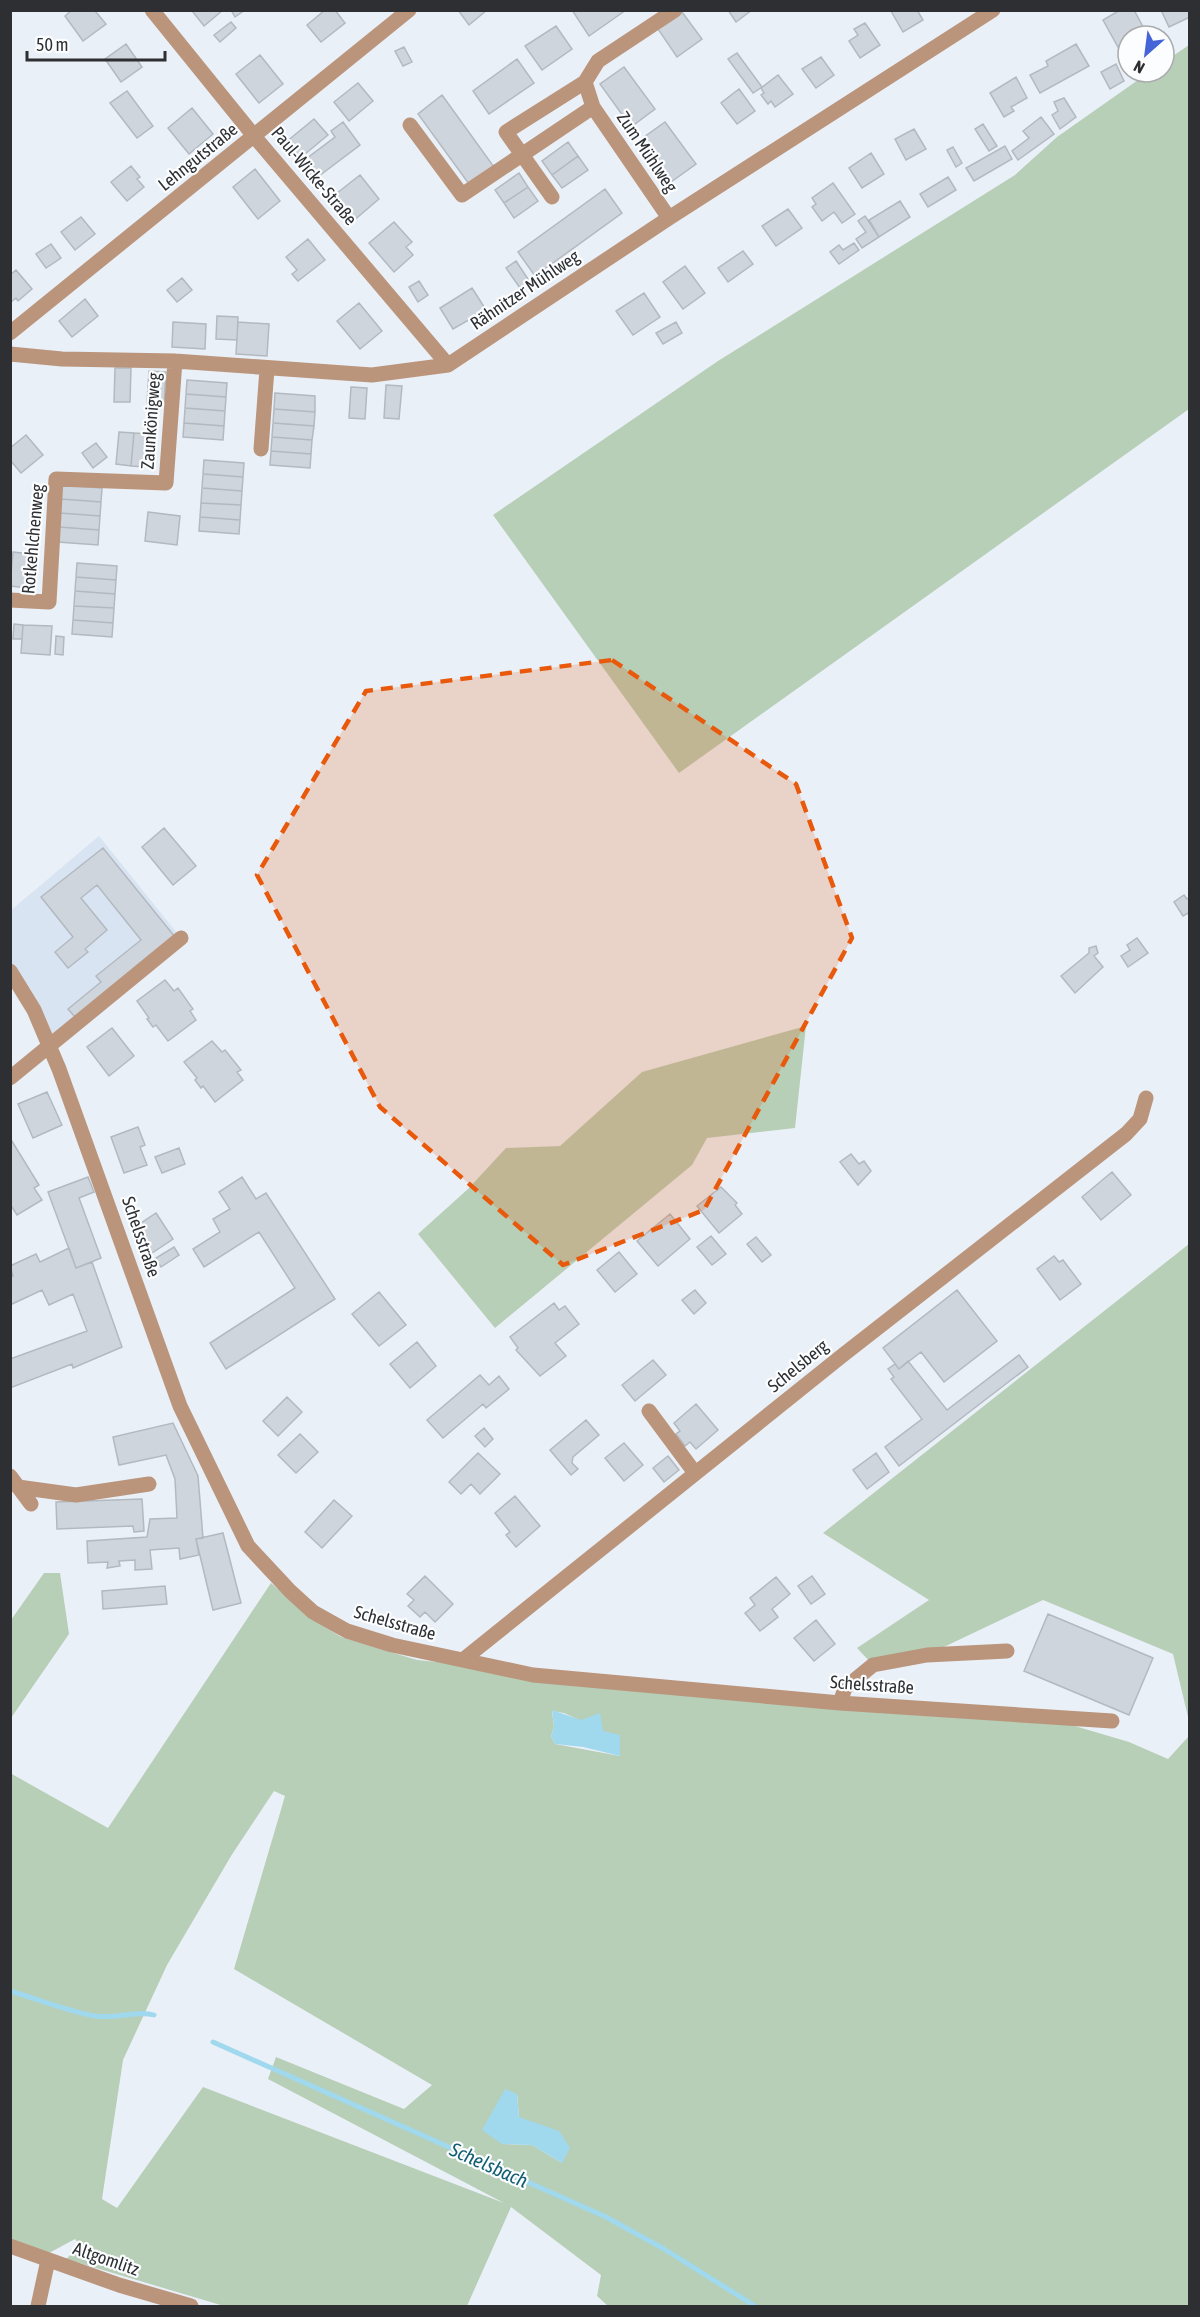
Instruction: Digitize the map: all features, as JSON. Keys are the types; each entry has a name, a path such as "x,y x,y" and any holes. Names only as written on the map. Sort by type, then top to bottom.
{"street":[{"name":"Paul-Wicke-Straße","path":"152,10 254,136 448,365"},
{"name":"Lehngutstraße","path":"10,333 409,10"},
{"path":"552,197 506,132 585,82 598,61 675,10"},
{"name":"Rähnitzer Mühlweg","path":"10,354 62,359 175,361 372,375 448,365 669,218 993,10"},
{"name":"Zum Mühlweg","path":"585,82 593,107 669,218"},
{"name":"Zum Mühlweg","path":"410,125 462,195 593,107"},
{"name":"Zaunkönigweg","path":"166,483 175,361"},
{"path":"261,449 267,369"},
{"name":"Rotkehlchenweg","path":"10,600 49,603 56,479 166,483"},
{"path":"10,1078 180,938"},
{"name":"Schelsstraße","path":"10,970 34,1010 49,1046 104,1190 180,1406 248,1546 313,1612 347,1631 427,1653 533,1675 840,1703 1112,1721"},
{"name":"Schelsberg","path":"464,1659 695,1473 1126,1134 1140,1119 1146,1098"},
{"path":"649,1411 695,1473"},
{"path":"14,1482 76,1495 149,1484"},
{"path":"14,1482 31,1504"},
{"path":"840,1703 845,1688 873,1665 927,1655 1007,1651"},
{"name":"Altgomlitz","path":"10,2246 191,2307"},
{"path":"38,2307 48,2260"}],"highlighted area":[{"path":"612,660 796,784 852,938 704,1210 563,1265 380,1107 257,875 366,691"}],"shaded area":[{"path":"99,836 181,938 49,1046 11,974 10,911"}],"green space":[{"path":"1189,45 1189,409 679,773 493,515 718,361 1015,175 1057,137 1132,84 1176,84 1176,54"},
{"path":"806,1026 795,1128 707,1138 692,1165 495,1328 418,1234 468,1189 506,1148 560,1146 642,1072"},
{"path":"1189,1244 1189,1721 1173,1654 1043,1600 927,1655 873,1665 857,1648 929,1600 823,1533"},
{"path":"44,1573 60,1573 69,1634 11,1718 11,1620"},
{"path":"271,1583 310,1617 341,1637 417,1660 1068,1724 1129,1742 1168,1759 1189,1736 1189,2306 608,2306 597,2296 601,2275 511,2207 467,2306 224,2306 66,2259 81,2246 75,2239 49,2253 11,2239 10,1773 108,1828","holes":["552,1711 564,1713 603,1731 620,1756 555,1744 551,1736 554,1727","274,1791 285,1796 234,1969 432,2085 404,2109 276,2057 268,2079 504,2203 203,2087 117,2208 102,2199 123,2060 167,1965 231,1856","517,2094 519,2117 562,2163 532,2145 502,2144"]}],"water":[{"path":"552,1710 581,1720 600,1713 603,1731 620,1735 620,1756 583,1747 555,1744 551,1736 554,1727"},
{"path":"505,2089 517,2094 519,2117 559,2131 570,2148 562,2163 532,2145 502,2144 482,2130"}],"building":[{"path":"72,10 98,10 96,12 106,24 83,41 65,16"},
{"path":"195,10 223,10 204,26 193,12"},
{"path":"231,10 245,10 235,17"},
{"path":"325,10 335,10 345,23 321,42 307,25"},
{"path":"458,10 487,10 469,25"},
{"path":"572,10 626,10 589,36"},
{"path":"728,10 752,10 736,22"},
{"path":"917,10 923,20 903,32 891,11"},
{"path":"1120,10 1134,10 1142,24 1116,24 1116,44 1103,20"},
{"path":"1161,10 1190,10 1190,17 1175,24 1168,24"},
{"path":"682,12 702,39 677,57 658,29"},
{"path":"231,22 236,28 220,42 214,35"},
{"path":"865,23 880,45 860,58 849,41 858,35 854,29"},
{"path":"556,26 572,49 542,70 525,46"},
{"path":"126,44 142,67 121,82 105,59"},
{"path":"1076,44 1089,66 1040,93 1030,75 1048,66 1046,61"},
{"path":"404,47 412,62 403,66 395,51"},
{"path":"737,53 762,87 753,93 728,59"},
{"path":"260,55 283,84 259,103 236,74"},
{"path":"821,57 834,75 816,88 802,69"},
{"path":"517,59 534,83 489,114 473,91"},
{"path":"1116,64 1116,84 1119,84 1110,89 1101,72"},
{"path":"624,67 655,109 631,127 600,84"},
{"path":"778,75 793,94 775,107 771,101 768,104 761,95 764,93 761,88"},
{"path":"1016,77 1027,98 1011,107 1014,111 1004,117 990,93"},
{"path":"358,83 373,101 349,121 334,102"},
{"path":"739,89 755,111 737,124 721,103"},
{"path":"127,91 153,126 137,138 110,103"},
{"path":"442,95 494,167 469,184 418,114"},
{"path":"1064,98 1076,117 1060,129 1052,115 1058,111 1054,102"},
{"path":"192,108 213,134 189,154 168,128"},
{"path":"1041,117 1054,134 1018,160 1012,151 1029,138 1023,131"},
{"path":"314,119 328,135 299,159 286,142"},
{"path":"343,122 360,145 311,182 298,165 335,137 331,131"},
{"path":"665,122 696,164 671,182 640,140"},
{"path":"983,124 997,146 989,151 975,129"},
{"path":"914,129 926,149 906,160 895,139"},
{"path":"568,142 578,156 552,175 542,161"},
{"path":"1005,146 1012,159 974,181 966,168"},
{"path":"953,147 962,163 956,167 947,150"},
{"path":"871,153 884,174 862,188 849,168"},
{"path":"578,156 588,170 562,188 552,175"},
{"path":"131,166 140,177 137,179 144,187 127,201 111,182"},
{"path":"255,169 280,201 258,219 233,187"},
{"path":"519,173 528,187 504,203 495,190"},
{"path":"360,175 379,199 352,222 332,197"},
{"path":"948,177 956,190 928,207 920,194"},
{"path":"833,183 855,214 842,223 834,212 822,221 812,207 816,204 812,198"},
{"path":"528,187 538,201 514,218 504,203"},
{"path":"605,189 622,213 535,276 518,252"},
{"path":"900,201 910,217 879,237 869,220"},
{"path":"788,209 802,228 776,246 762,226"},
{"path":"865,216 879,237 862,248 856,239 866,232 858,221"},
{"path":"81,217 95,234 75,250 61,232"},
{"path":"394,222 412,242 406,247 413,255 394,272 369,243"},
{"path":"308,239 325,260 298,281 292,274 297,270 286,257"},
{"path":"854,243 859,250 839,264 830,252 839,245 843,250"},
{"path":"51,244 61,258 46,268 36,254"},
{"path":"743,251 753,264 728,282 718,268"},
{"path":"516,261 530,282 520,288 506,268"},
{"path":"685,266 705,293 683,309 663,282"},
{"path":"16,270 32,289 18,301 16,298 11,302 10,275"},
{"path":"182,278 192,290 177,302 167,290"},
{"path":"419,281 428,295 418,302 409,287"},
{"path":"472,288 488,313 473,321 472,318 453,329 440,308"},
{"path":"644,293 660,317 633,335 616,311"},
{"path":"85,299 98,316 72,337 59,321"},
{"path":"359,303 382,331 360,349 337,321"},
{"path":"217,316 238,317 237,340 216,339"},
{"path":"173,322 206,324 205,349 172,347"},
{"path":"238,322 269,324 267,356 236,354"},
{"path":"676,322 682,333 663,344 656,333"},
{"path":"115,368 131,368 130,402 114,402"},
{"path":"149,371 166,372 164,404 147,403"},
{"path":"187,380 227,383 226,397 186,394"},
{"path":"386,385 402,386 399,419 384,418"},
{"path":"351,387 367,388 365,419 349,418"},
{"path":"275,393 315,396 315,412 274,409"},
{"path":"186,394 226,397 225,411 185,408"},
{"path":"185,408 225,411 224,426 184,423"},
{"path":"274,409 315,412 314,426 273,423"},
{"path":"184,423 224,426 223,440 183,437"},
{"path":"273,423 314,426 312,440 272,437"},
{"path":"119,432 134,433 131,466 116,464"},
{"path":"134,433 149,434 147,467 131,466"},
{"path":"26,435 43,455 21,473 10,460 10,448"},
{"path":"272,437 312,440 311,454 271,451"},
{"path":"96,443 107,457 93,468 82,453"},
{"path":"271,451 311,454 310,468 270,465"},
{"path":"204,460 244,463 243,477 203,474"},
{"path":"203,474 243,477 242,491 202,488"},
{"path":"62,485 102,488 101,502 61,499"},
{"path":"202,488 242,491 241,505 201,503"},
{"path":"61,499 101,502 100,516 60,513"},
{"path":"201,503 241,505 240,520 200,517"},
{"path":"148,512 180,516 177,545 145,541"},
{"path":"60,513 100,516 99,530 59,527"},
{"path":"200,517 240,520 239,534 199,531"},
{"path":"59,527 99,530 98,545 58,542"},
{"path":"33,542 39,543 38,559 32,558"},
{"path":"13,552 30,554 30,560 35,561 34,575 28,575 27,588 10,586"},
{"path":"77,563 117,566 116,580 76,577"},
{"path":"76,577 116,580 115,594 75,591"},
{"path":"75,591 115,594 114,608 74,606"},
{"path":"74,606 114,608 113,623 73,620"},
{"path":"73,620 113,623 112,637 72,634"},
{"path":"14,624 23,625 22,639 13,639"},
{"path":"23,625 52,626 50,655 21,653"},
{"path":"56,636 64,637 63,655 55,654"},
{"path":"164,828 196,866 173,885 142,847"},
{"path":"103,848 175,937 75,1017 68,1009 101,982 96,976 141,940 97,885 81,898 107,930 85,949 88,952 68,968 55,952 73,937 41,897"},
{"path":"1184,895 1187,899 1190,897 1190,912 1183,916 1174,902"},
{"path":"1137,938 1148,953 1128,967 1121,956 1130,950 1127,945"},
{"path":"1096,946 1098,953 1094,956 1103,967 1075,993 1061,976 1089,953 1089,948"},
{"path":"165,980 174,991 178,988 193,1009 190,1011 196,1020 168,1041 156,1025 153,1027 137,1001"},
{"path":"112,1028 134,1056 109,1076 87,1047"},
{"path":"212,1041 222,1052 225,1050 241,1070 237,1072 243,1080 215,1102 203,1086 201,1088 195,1080 197,1078 184,1062"},
{"path":"47,1092 62,1125 33,1138 18,1104"},
{"path":"138,1127 145,1145 140,1147 147,1165 124,1173 111,1137"},
{"path":"10,1138 39,1185 34,1188 42,1200 17,1215 10,1204"},
{"path":"179,1148 185,1164 162,1173 155,1157"},
{"path":"851,1154 859,1164 864,1161 871,1171 858,1185 840,1162"},
{"path":"1112,1172 1131,1195 1101,1220 1082,1197"},
{"path":"88,1177 94,1192 79,1198 101,1258 76,1268 48,1192"},
{"path":"242,1177 256,1199 266,1193 335,1299 226,1369 210,1343 295,1288 259,1232 204,1267 193,1249 220,1232 213,1219 230,1209 219,1192"},
{"path":"721,1187 737,1203 735,1205 742,1214 719,1233 697,1206"},
{"path":"156,1213 173,1239 152,1253 135,1227"},
{"path":"670,1214 690,1239 658,1266 637,1241"},
{"path":"711,1236 726,1254 712,1265 697,1247"},
{"path":"756,1237 771,1255 762,1262 747,1244"},
{"path":"174,1247 179,1255 161,1267 156,1258"},
{"path":"69,1248 76,1268 92,1262 122,1347 73,1368 72,1364 10,1388 10,1359 87,1331 73,1294 49,1305 42,1290 10,1305 10,1278 13,1276 10,1266 36,1254 40,1262"},
{"path":"619,1252 637,1274 615,1292 597,1270"},
{"path":"1054,1256 1059,1262 1063,1260 1081,1284 1060,1300 1037,1269"},
{"path":"695,1290 706,1303 694,1314 682,1300"},
{"path":"957,1290 997,1341 944,1382 921,1352 899,1369 883,1348"},
{"path":"379,1292 406,1325 379,1346 352,1314"},
{"path":"554,1303 559,1310 565,1306 579,1324 555,1343 566,1356 540,1376 516,1350 518,1348 510,1337"},
{"path":"417,1342 436,1366 410,1388 390,1364"},
{"path":"1019,1355 1028,1367 899,1466 885,1447 922,1419 891,1379 894,1377 888,1369 895,1364 899,1369 908,1361 947,1410"},
{"path":"653,1360 666,1375 635,1401 622,1385"},
{"path":"480,1375 489,1385 499,1376 509,1389 486,1408 483,1404 443,1438 427,1420"},
{"path":"287,1397 302,1412 278,1436 263,1421"},
{"path":"696,1404 718,1430 696,1449 690,1442 685,1446 676,1434 680,1431 674,1423"},
{"path":"586,1420 599,1435 573,1457 572,1463 578,1469 571,1475 550,1450"},
{"path":"173,1423 198,1476 203,1538 196,1539 199,1555 180,1559 179,1548 150,1550 152,1569 135,1570 135,1560 119,1561 120,1566 107,1568 108,1562 88,1563 87,1541 147,1537 150,1519 177,1518 175,1479 166,1455 119,1465 113,1437"},
{"path":"484,1428 493,1439 485,1447 475,1436"},
{"path":"300,1434 318,1452 296,1473 278,1455"},
{"path":"624,1443 643,1465 624,1481 605,1458"},
{"path":"478,1453 500,1474 480,1494 471,1484 461,1494 449,1482"},
{"path":"876,1453 889,1472 867,1489 853,1470"},
{"path":"668,1456 679,1470 664,1482 653,1468"},
{"path":"515,1496 540,1526 516,1547 506,1535 510,1532 495,1513"},
{"path":"142,1499 144,1531 134,1532 133,1526 57,1529 56,1502"},
{"path":"334,1500 352,1516 322,1548 305,1532"},
{"path":"223,1533 241,1603 213,1610 196,1539"},
{"path":"425,1576 453,1604 435,1622 425,1612 420,1617 408,1606 414,1600 407,1594"},
{"path":"812,1576 825,1594 811,1604 798,1586"},
{"path":"776,1577 790,1594 772,1609 778,1617 760,1631 745,1613 755,1605 750,1598"},
{"path":"165,1586 167,1604 103,1609 102,1591"},
{"path":"1048,1614 1153,1658 1129,1715 1024,1671"},
{"path":"816,1620 835,1644 814,1661 794,1638"}],"waterway":[{"name":"Schelsbach","path":"10,1991 95,2016 141,2013 154,2015"},
{"name":"Schelsbach","path":"213,2042 606,2217 664,2249 755,2306"}]}
